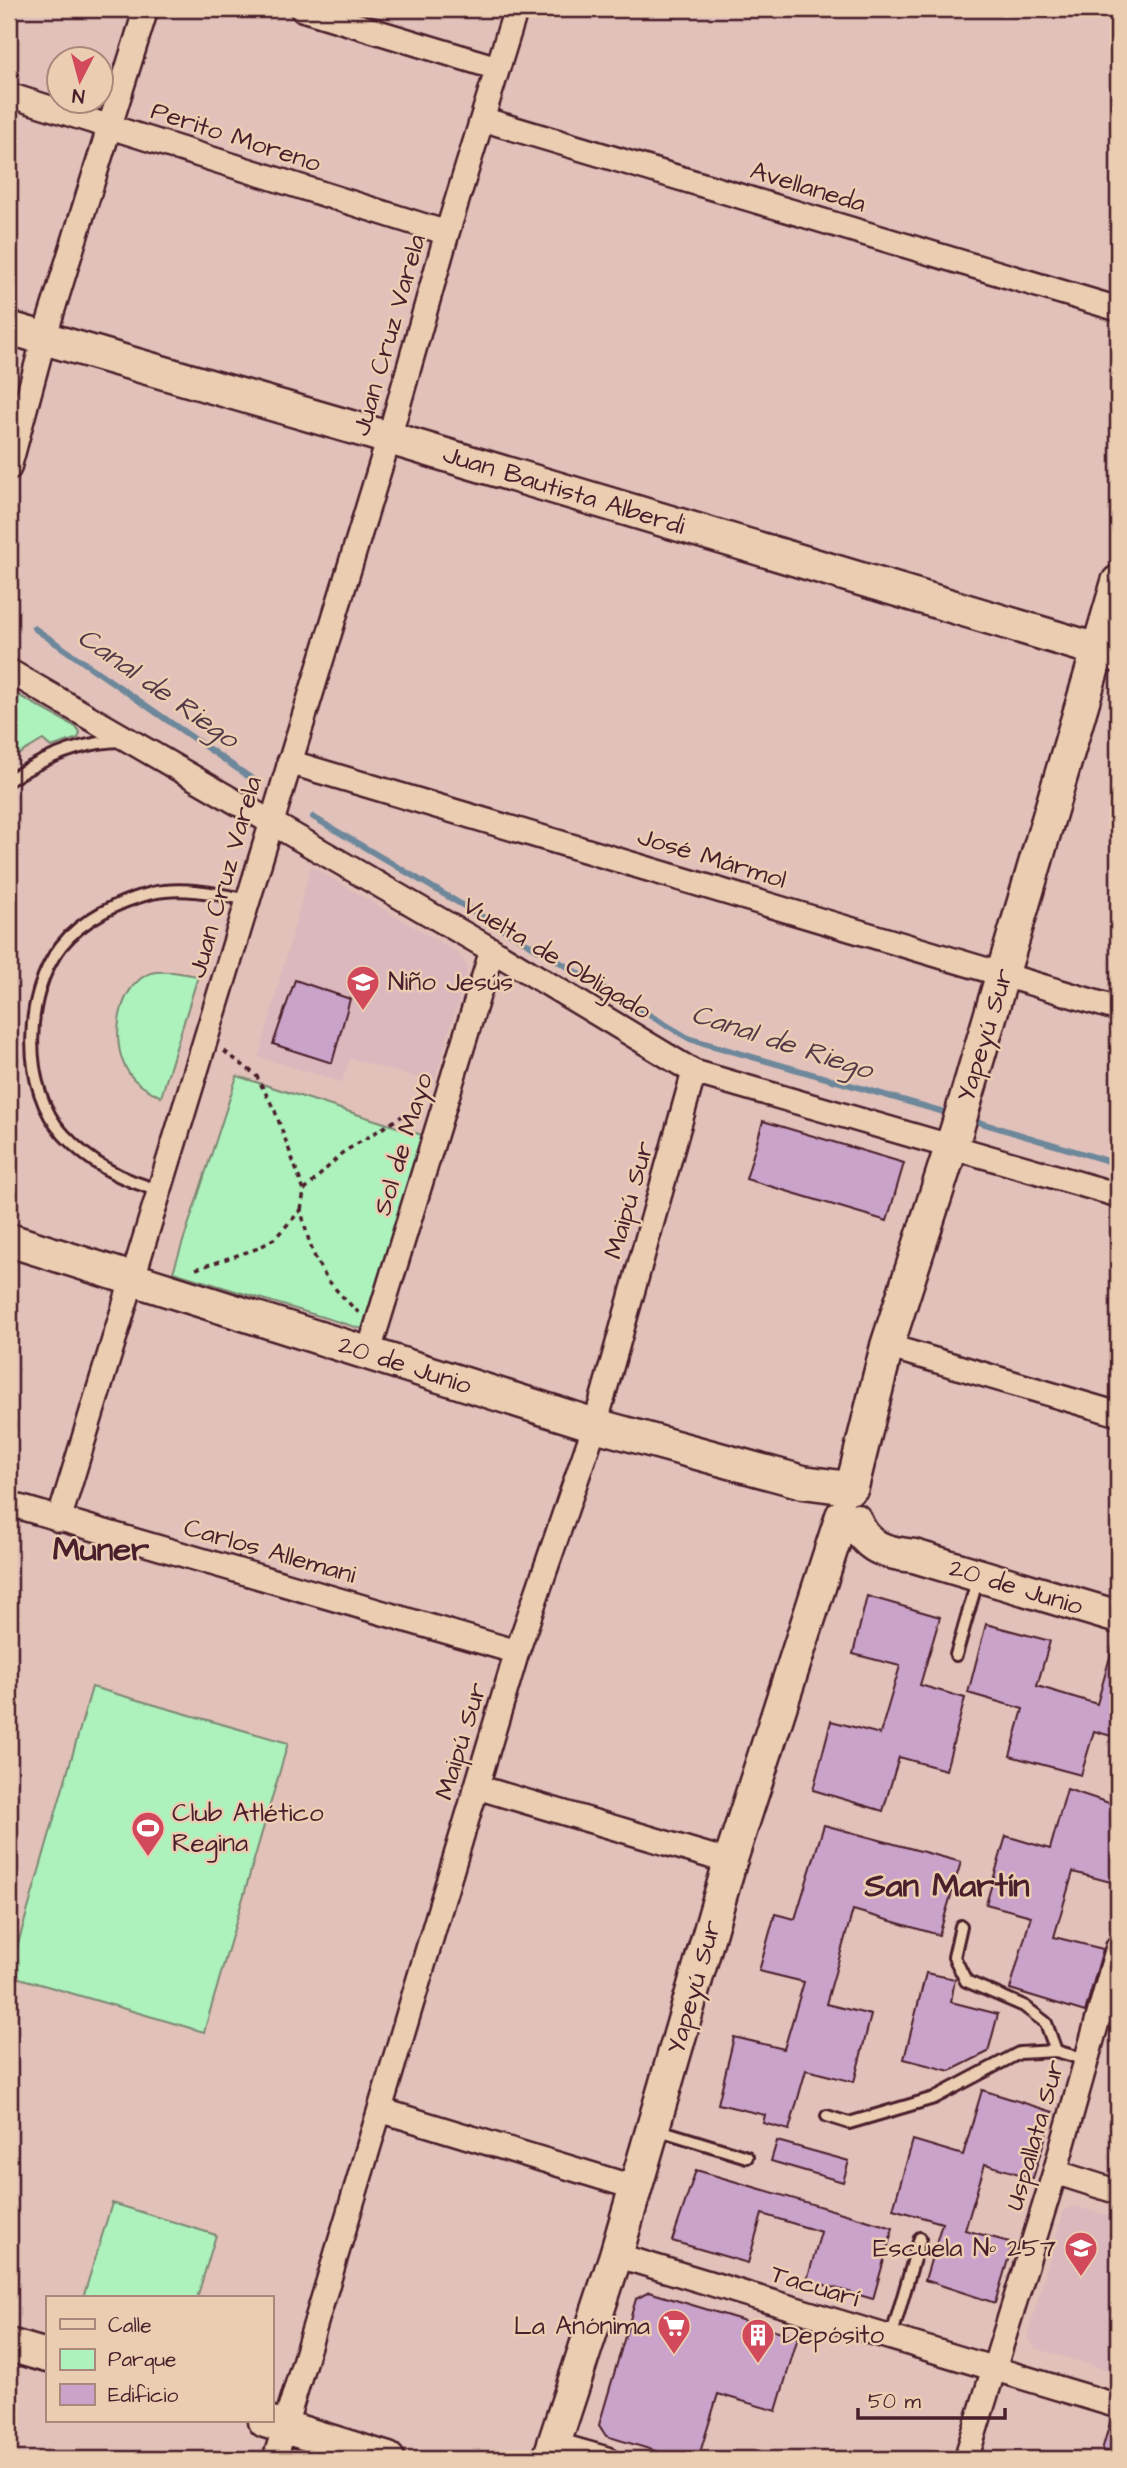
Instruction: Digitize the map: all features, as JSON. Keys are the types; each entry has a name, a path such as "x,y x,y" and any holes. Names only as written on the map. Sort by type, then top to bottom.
{"street":[{"path":"9,468 44,338 112,127 146,9"},
{"path":"302,9 497,68"},
{"name":"Juan Cruz Varela","path":"59,1520 389,438 447,233 516,9"},
{"name":"Perito Moreno","path":"9,95 447,233"},
{"name":"Avellaneda","path":"482,119 1118,309"},
{"name":"Juan Bautista Alberdi","path":"9,328 389,438 1108,653"},
{"name":"Yapeyú Sur","path":"552,2452 616,2255 730,1862 850,1505 887,1346 1108,653 1118,582"},
{"name":"Vuelta de Obligado","path":"9,671 492,950 694,1072 958,1127 1118,1195"},
{"name":"José Mármol","path":"289,762 1118,1009"},
{"name":"Sol de Mayo","path":"372,1341 492,950"},
{"name":"Maipú Sur","path":"275,2459 275,2424 380,2110 517,1652 594,1425 694,1072"},
{"name":"20 de Junio","path":"9,1240 133,1277 372,1341 594,1425 803,1482 850,1505 861,1535 879,1550 914,1556 1118,1617"},
{"path":"887,1346 1118,1413"},
{"name":"Carlos Allemani","path":"9,1504 517,1652"},
{"path":"477,1787 730,1862"},
{"name":"Uspallata Sur","path":"966,2459 1055,2172 1118,1947"},
{"path":"380,2110 636,2188"},
{"path":"1055,2172 1118,2192"},
{"name":"Tacuarí","path":"616,2255 1118,2406"},
{"path":"9,2344 46,2356"},
{"path":"275,2424 388,2459"},
{"path":"552,2452 607,2459"}],"lane":[{"path":"9,780 72,750 101,742 134,741"},
{"path":"160,1190 138,1185 99,1167 62,1134 40,1094 32,1052 33,1026 45,972 62,944 118,904 155,892 182,891 248,900"},
{"path":"956,1656 979,1577"},
{"path":"961,1927 954,1957 966,1982 1024,2006 1046,2023 1056,2051"},
{"path":"827,2116 849,2123 933,2098 1019,2053 1056,2051 1087,2060"},
{"path":"653,2128 747,2157"},
{"path":"891,2338 920,2238"}],"path":[{"path":"207,1039 257,1075 275,1111 304,1191 300,1210 311,1256 372,1341"},
{"path":"304,1191 342,1153 404,1115"},
{"path":"196,1269 259,1248 275,1238 300,1210"}],"shaded area":[{"name":"Niño Jesús","path":"311,866 458,953 468,967 434,1083 350,1058 342,1082 259,1057"},
{"name":"Escuela Nº 257","path":"1074,2206 1118,2219 1118,2373 1035,2348 1027,2337 1064,2211"}],"green space":[{"path":"9,690 76,727 80,733 78,738 51,747 43,740 9,760"},
{"path":"153,972 198,976 161,1097 130,1075 122,1059 118,1031 124,1002 131,989"},
{"path":"237,1076 422,1135 362,1329 173,1272"},
{"name":"Club Atlético Regina","path":"92,1687 288,1743 204,2032 9,1975"},
{"path":"112,2203 216,2235 198,2296 84,2296"}],"building":[{"path":"295,980 350,999 332,1063 273,1044"},
{"path":"763,1121 904,1163 887,1221 746,1179"},
{"path":"867,1596 940,1617 920,1685 965,1698 946,1770 899,1757 883,1811 813,1790 831,1721 880,1734 900,1666 853,1654"},
{"path":"986,1624 1050,1641 1037,1686 1097,1704 1113,1646 1118,1647 1118,1738 1094,1731 1081,1775 1010,1756 1023,1709 968,1693"},
{"path":"1067,1789 1118,1806 1118,1884 1073,1872 1054,1937 1103,1949 1085,2012 1010,1989 1031,1916 986,1904 1006,1836 1050,1849"},
{"path":"824,1825 961,1862 939,1935 853,1910 826,2004 871,2015 854,2082 806,2070 789,2130 763,2123 765,2115 718,2104 734,2037 784,2049 804,1982 759,1971 775,1914 795,1919"},
{"path":"926,1973 955,1979 951,2002 998,2014 988,2052 950,2071 904,2059"},
{"path":"982,2090 1053,2112 1033,2178 985,2164 965,2230 1013,2243 995,2303 925,2280 942,2223 893,2209 913,2140 963,2155"},
{"path":"777,2141 849,2161 843,2182 771,2161"},
{"path":"696,2170 893,2228 873,2299 807,2280 821,2232 762,2214 748,2263 672,2241"},
{"name":"La Anónima","path":"649,2292 798,2337 776,2411 718,2394 698,2459 682,2459 606,2436 599,2425 636,2299"},
{"path":"1111,2419 1118,2420 1118,2455 1102,2450"}],"waterway":[{"name":"Canal de Riego","path":"34,628 258,783"},
{"name":"Canal de Riego","path":"313,817 690,1039 951,1114"},
{"name":"Canal de Riego","path":"968,1119 1118,1164"}],"place":[{"name":"Niño Jesús","path":"363,1012"},
{"name":"Club Atlético Regina","path":"148,1858"},
{"name":"Escuela Nº 257","path":"1081,2278"},
{"name":"La Anónima","path":"674,2356"},
{"name":"Depósito","path":"758,2365"}],"district":[{"name":"Muner","path":"101,1550"},
{"name":"San Martín","path":"947,1886"}]}
